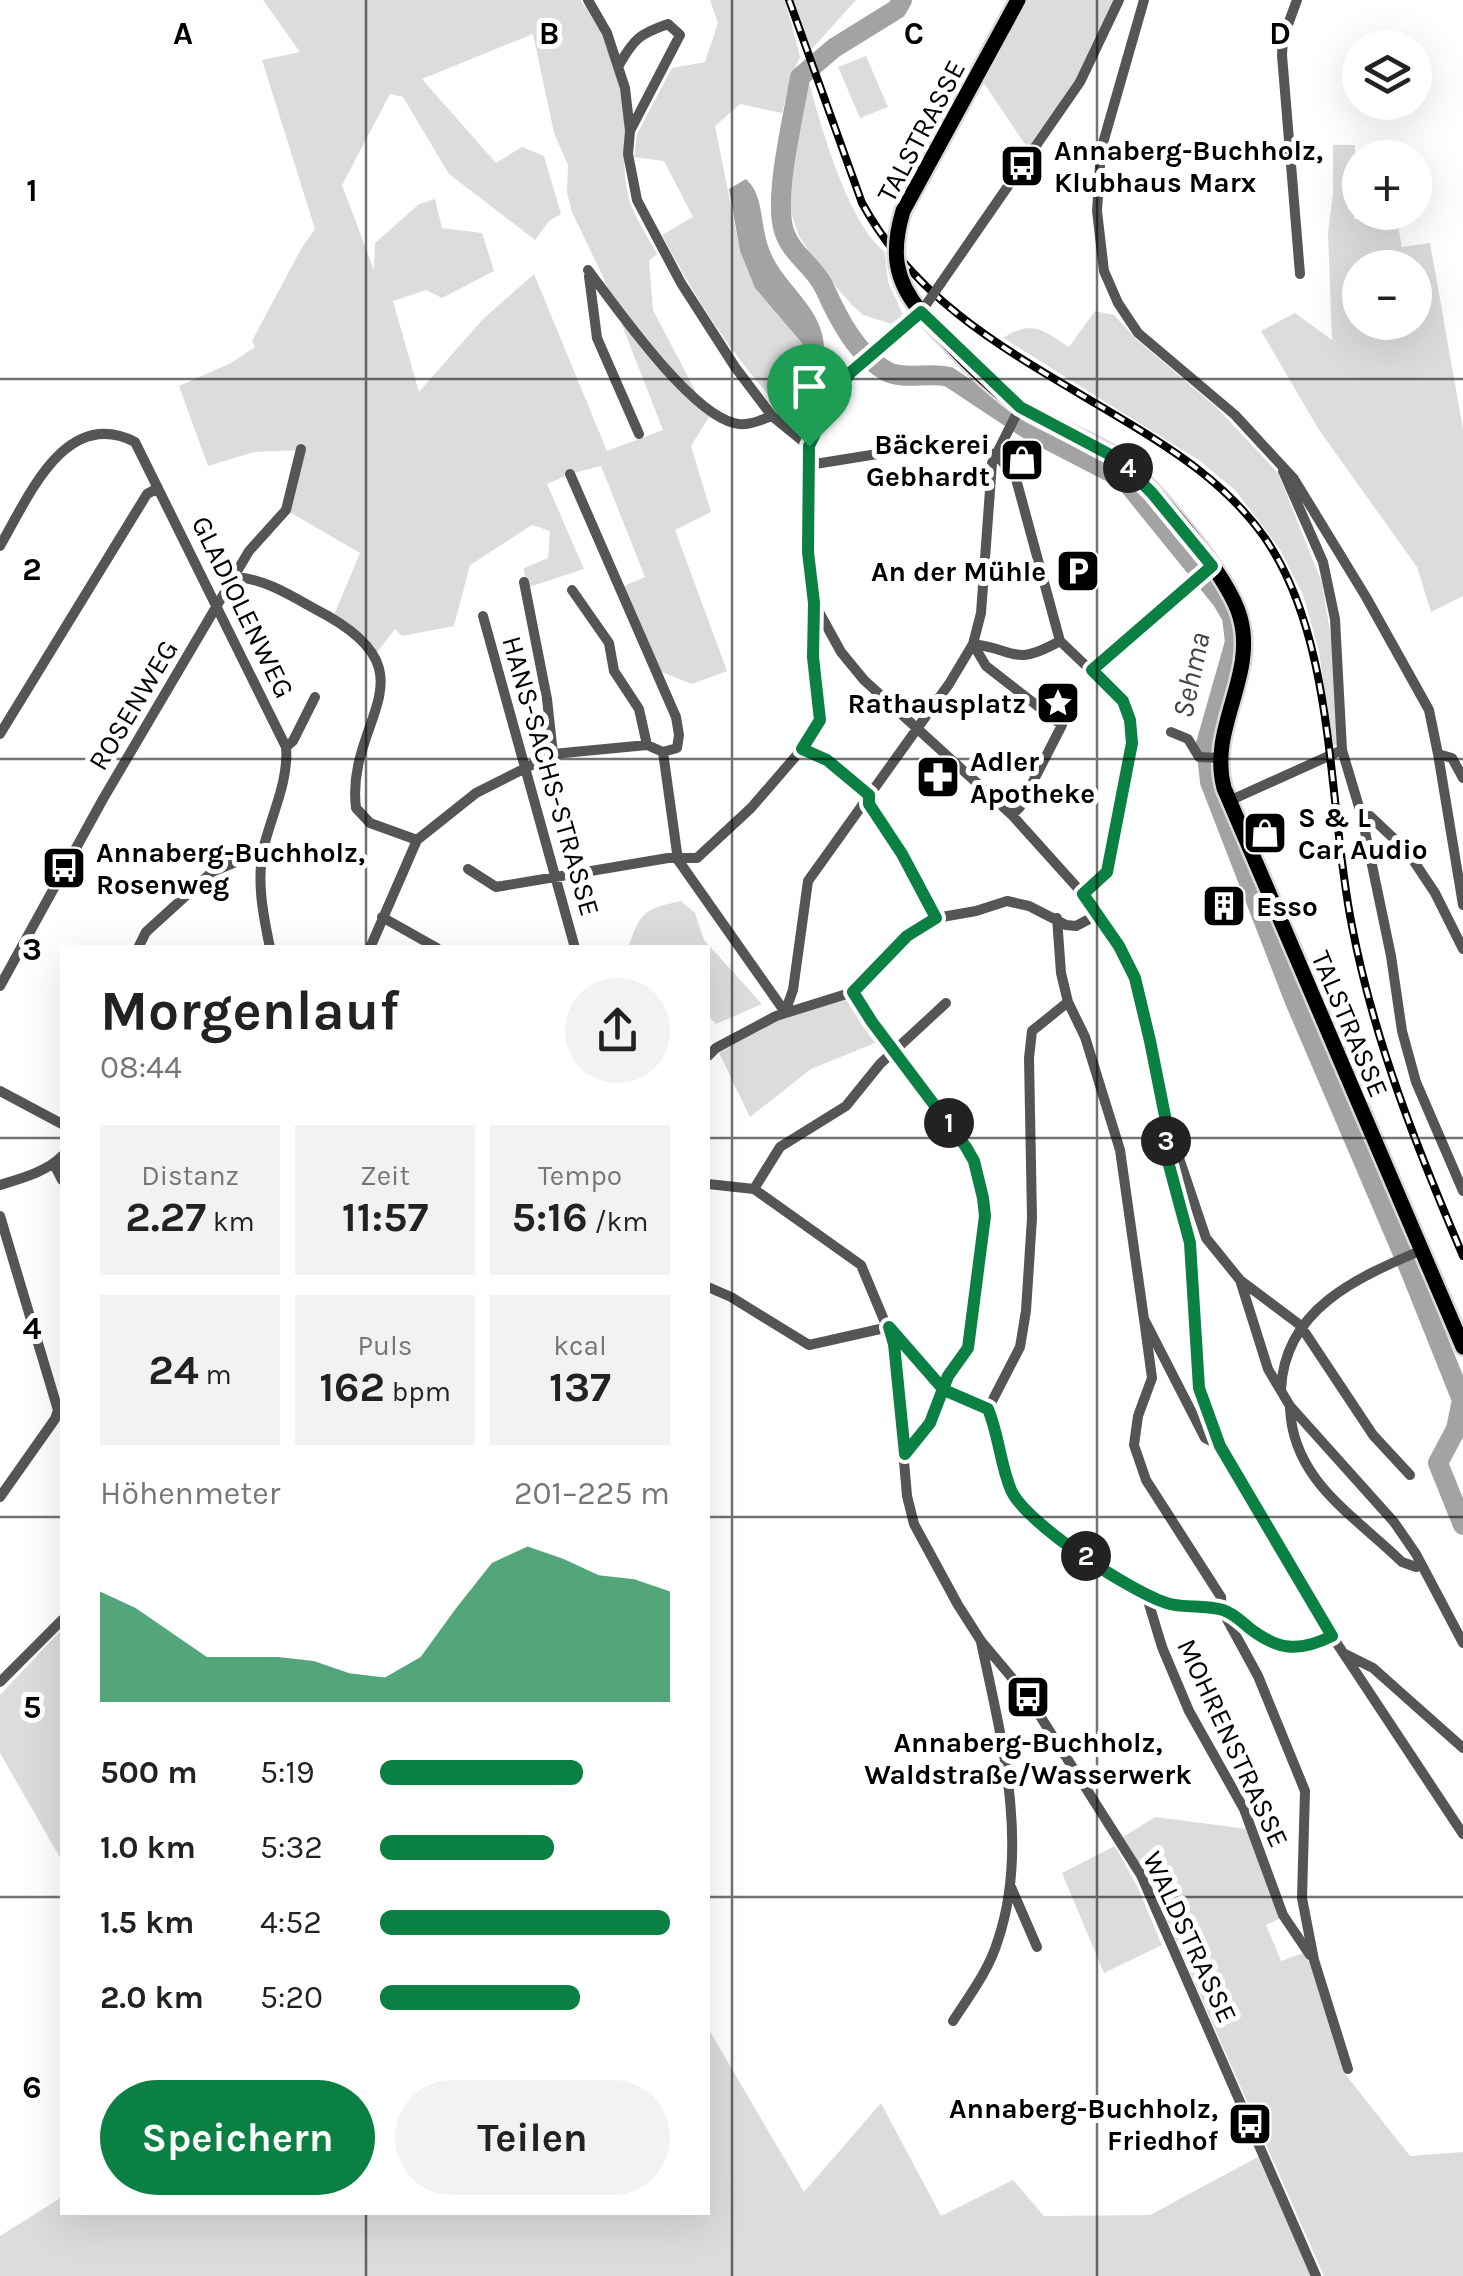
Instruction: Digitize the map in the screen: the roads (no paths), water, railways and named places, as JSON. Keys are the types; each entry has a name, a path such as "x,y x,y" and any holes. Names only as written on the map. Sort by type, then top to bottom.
{"main road":[{"name":"TALSTRASSE","path":"1018,0 903,211 895,249 896,270 902,286 921,312 1018,410 1118,459 1152,493 1233,598 1244,642 1242,671 1211,758 1418,1252 1463,1347"}],"street":[{"path":"588,0 604,26 619,65 636,200 681,283 735,367 772,416 809,446"},
{"path":"468,869 496,887 668,858 697,858 751,808 802,749 820,720 808,552 809,446 829,404 850,373 921,312 1080,82 1119,0"},
{"path":"1144,0 1101,150 1097,211 1104,271 1138,334 1235,415 1294,480 1430,710 1463,905"},
{"path":"1297,0 1283,38 1282,55 1300,274"},
{"path":"619,65 633,40 646,31 668,24 680,35 630,131"},
{"path":"639,434 597,338 588,270 620,316 715,414 736,424 772,416"},
{"path":"785,1012 793,990 808,881 950,684 973,644 981,613 992,463 1018,410"},
{"name":"GLADIOLENWEG","path":"0,546 63,448 79,438 120,434 134,442 286,747"},
{"path":"809,465 954,444 997,455 1016,479 1060,640 1123,701 1130,720 1132,743 1107,872 1083,894"},
{"name":"ROSENWEG","path":"0,986 103,798 249,551 286,510 301,449"},
{"path":"1281,468 1323,562 1335,618 1342,750 1362,817 1406,1048 1423,1100 1463,1192"},
{"path":"371,945 417,840 476,793 553,754 647,744 663,752 677,748 680,735 676,717 570,474"},
{"path":"0,734 148,494 158,488"},
{"path":"1092,670 1210,569"},
{"path":"236,577 256,578 332,618 369,646 381,674 375,718 355,776 356,808 370,823 417,840"},
{"path":"524,582 547,699 553,754"},
{"path":"572,590 609,643 614,671 639,709 647,744"},
{"path":"814,603 853,666 916,730 1012,815 1098,915 1135,978 1165,1116 1206,1238 1240,1280 1300,1324 1373,1435 1410,1475"},
{"name":"HANS-SACHS-STRASSE","path":"483,616 574,945"},
{"path":"973,644 1025,657 1060,640"},
{"path":"973,644 986,666 1062,725 1020,807 1012,815"},
{"path":"269,945 260,902 263,851 288,763 286,747 314,697"},
{"path":"1171,732 1188,739 1211,758"},
{"path":"802,749 827,760 869,795"},
{"path":"1229,801 1342,750"},
{"path":"663,752 678,860 785,1012"},
{"path":"1438,754 1452,758 1463,778"},
{"path":"869,795 869,804 902,854 936,918"},
{"path":"1362,817 1370,816 1407,851 1435,893 1463,948"},
{"path":"140,945 146,932 212,872 263,851"},
{"path":"710,1048 785,1012 853,992 907,936 936,918 1007,902 1057,918 1066,925 1076,926 1098,915"},
{"path":"382,917 432,945"},
{"path":"1057,918 1061,973 1068,1002 1085,1037 1120,1150 1152,1378 1138,1416 1134,1444 1146,1480 1221,1598 1222,1610 1258,1676 1305,1791 1302,1898 1314,1960 1348,2069"},
{"path":"853,992 966,1147 974,1161 983,1198 985,1216 968,1348 948,1376 930,1423 905,1454"},
{"path":"1068,1002 1032,1031 1032,1232 1026,1311 1020,1347 988,1409 1008,1480 1023,1508 1050,1534 1146,1594 1170,1604 1222,1610 1268,1644 1284,1648 1305,1646 1332,1636"},
{"path":"754,1189 780,1147 846,1106 894,1051 946,1003"},
{"path":"0,1092 60,1123"},
{"path":"1165,1116 1166,1154 1190,1243 1199,1388 1220,1446 1332,1636 1463,1834"},
{"path":"0,1185 58,1160"},
{"path":"710,1184 754,1189 861,1265 894,1344 907,1496 914,1524 981,1640 1005,1762 1011,1886 1006,1916 988,1967 954,2022"},
{"path":"0,1216 58,1410 56,1419 0,1497"},
{"path":"1281,1390 1282,1366 1300,1324 1354,1282 1418,1252"},
{"path":"1240,1280 1268,1369 1290,1406 1394,1522 1463,1644"},
{"path":"710,1287 809,1346 889,1327"},
{"path":"1144,1319 1205,1438 1220,1446"},
{"path":"889,1327 944,1390 988,1409"},
{"path":"1290,1406 1291,1434 1322,1492 1402,1562 1421,1565"},
{"name":"MOHRENSTRASSE","path":"1146,1594 1162,1647 1189,1711 1244,1809 1283,1914 1314,1960"},
{"path":"0,1682 60,1622"},
{"name":"WALDSTRASSE","path":"981,1640 1028,1697 1141,1875 1316,2276"},
{"path":"1344,1654 1385,1678 1463,1748"},
{"path":"1011,1886 1037,1948"}],"waterway":[{"name":"Sehma","path":"902,0 897,9 834,48 800,77 783,177 784,231 792,247 820,280 850,335 877,365 894,374 949,377 1029,430 1124,479 1232,617 1235,642 1206,744 1210,782 1294,999 1462,1400 1456,1429 1438,1463 1463,1525"}],"railway":[{"path":"789,0 862,203 913,273 943,302 1010,352 1199,470 1250,519 1288,580 1318,674 1344,878 1361,969 1398,1094 1463,1256"}],"place":[{"name":"Annaberg-Buchholz, Klubhaus Marx","path":"1022,166"},
{"name":"Bäckerei Gebhardt","path":"1022,460"},
{"name":"An der Mühle","path":"1078,571"},
{"name":"Rathausplatz","path":"1058,703"},
{"name":"Adler Apotheke","path":"938,777"},
{"name":"S & L Car Audio","path":"1265,833"},
{"name":"Annaberg-Buchholz, Rosenweg","path":"64,868"},
{"name":"Esso","path":"1224,906"},
{"name":"Annaberg-Buchholz, Waldstraße/Wasserwerk","path":"1028,1697"},
{"name":"Annaberg-Buchholz, Friedhof","path":"1250,2124"}]}
